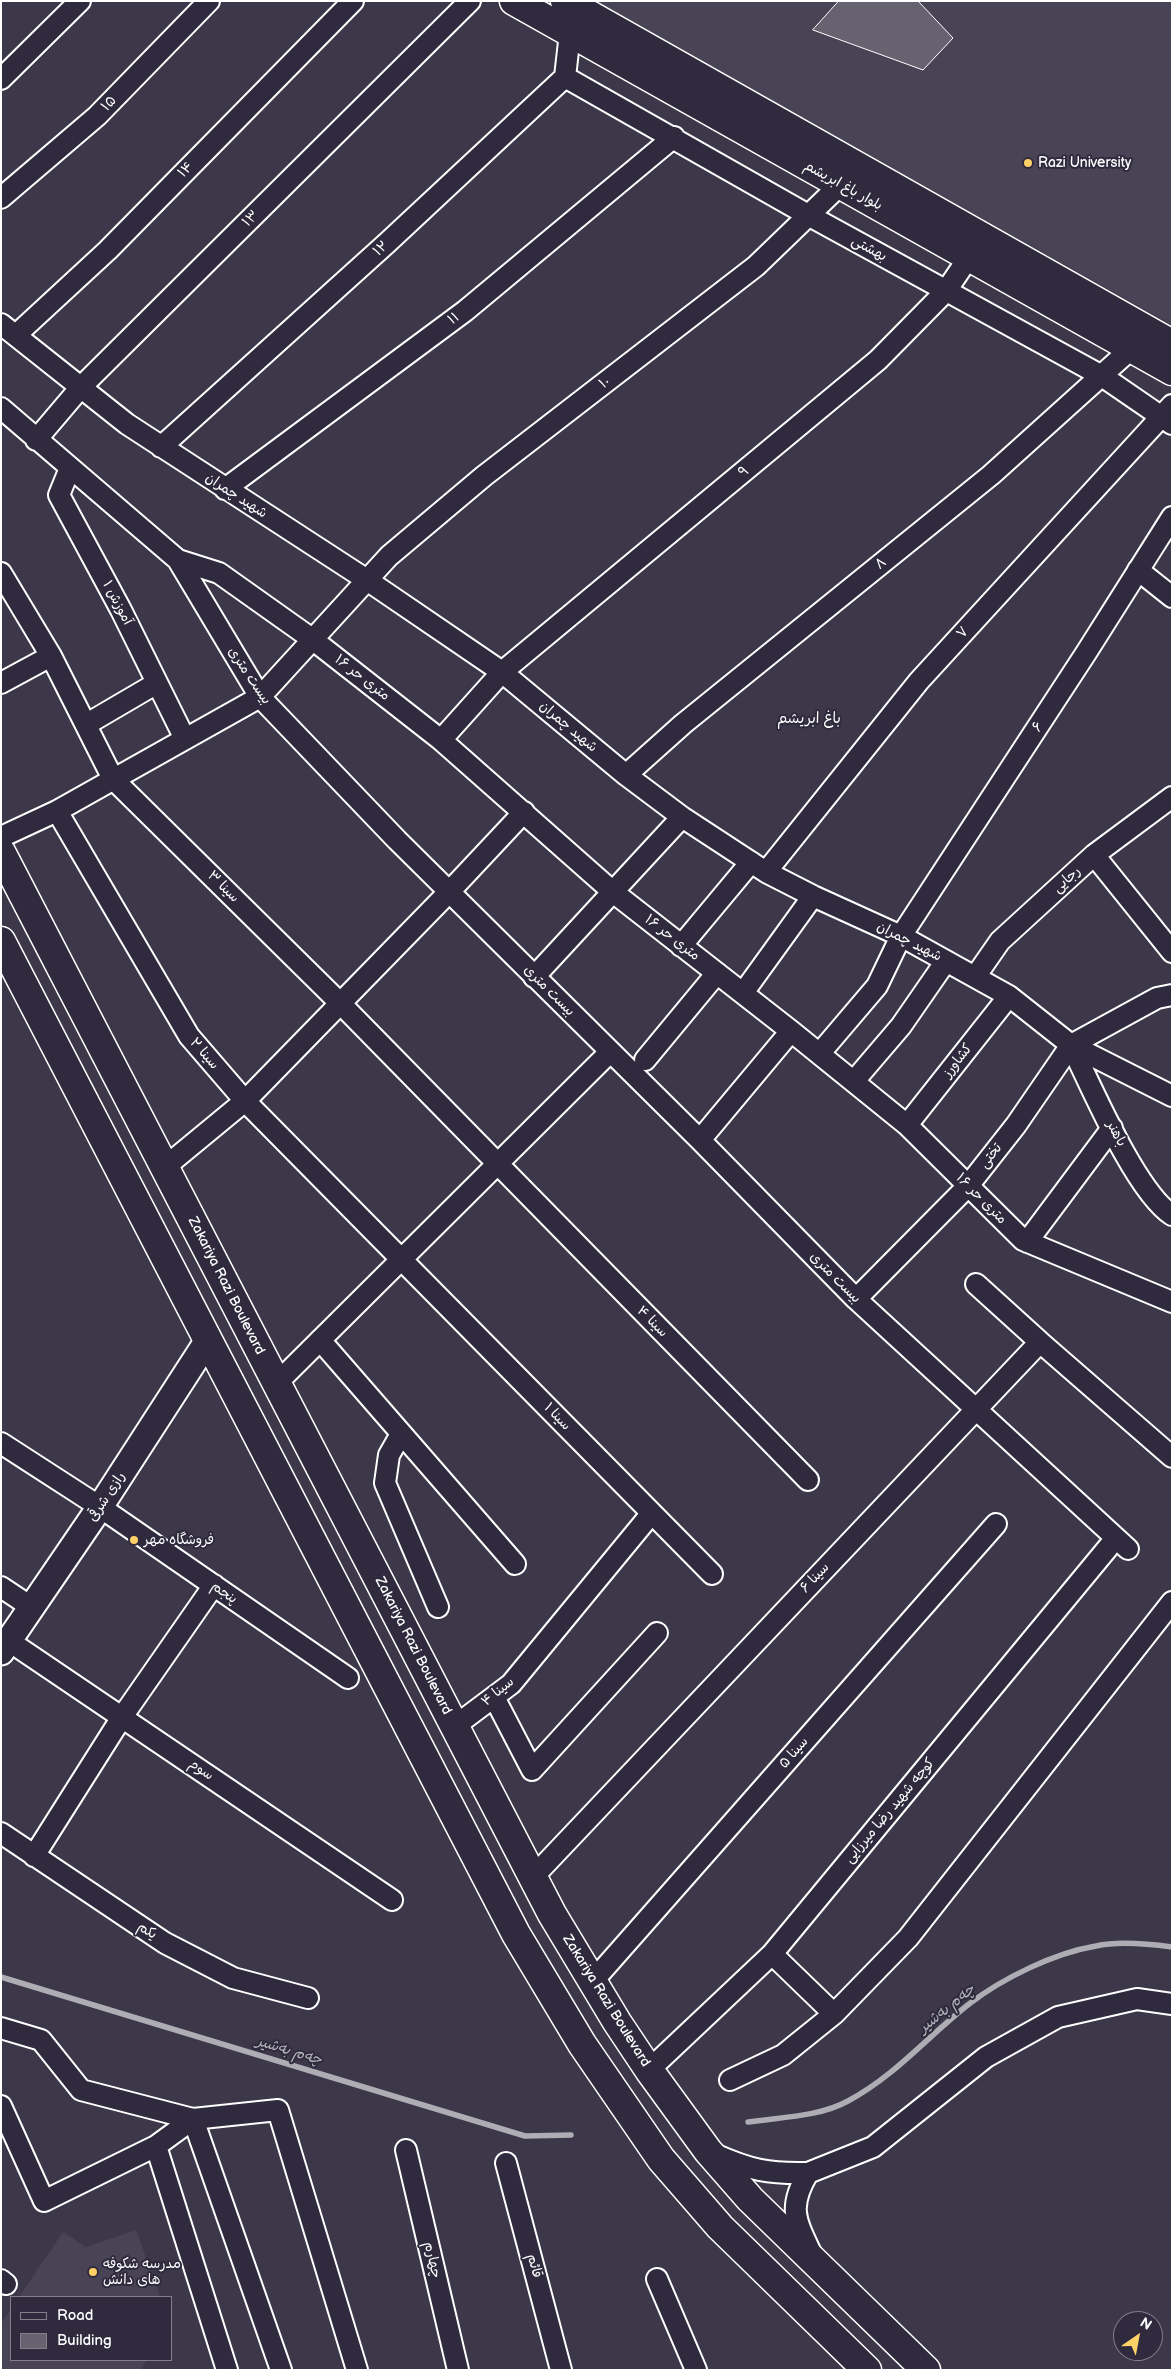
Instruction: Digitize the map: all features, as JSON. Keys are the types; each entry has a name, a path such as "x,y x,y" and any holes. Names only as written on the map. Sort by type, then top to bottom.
{"main road":[{"name":"بلوار باغ ابریشم","path":"514,1 561,15 1172,344"},
{"name":"بلوار باغ ابریشم","path":"561,15 840,185 1172,371"},
{"name":"Zakariya Razi Boulevard","path":"1,852 552,1914 649,2070 708,2150 750,2199 926,2370"},
{"path":"1,941 516,1934 582,2044 661,2159 720,2227 867,2370"},
{"path":"208,1340 244,1323"}],"street":[{"path":"1,79 80,1"},
{"name":"۱۵","path":"1,198 97,116 209,1"},
{"name":"۱۴","path":"8,330 108,250 353,1"},
{"name":"۱۳","path":"36,440 81,387 470,1"},
{"path":"561,15 565,77"},
{"name":"بهشتی","path":"565,77 674,137 808,215 1102,376 1168,415"},
{"name":"۱۲","path":"161,447 387,243 565,77"},
{"name":"۱۱","path":"225,489 465,311 674,137"},
{"name":"۱۰","path":"1,838 57,811 260,697 389,556 484,476 756,266 840,185"},
{"name":"۹","path":"441,740 502,672 878,360 946,291 969,257"},
{"name":"شهید چمران","path":"8,330 127,424 367,580 502,672 626,775 682,817 758,867 813,896 901,936 1009,996 1071,1045"},
{"name":"۸","path":"626,775 684,724 991,475 1132,348"},
{"name":"بیست متری","path":"1,408 178,560 260,697 449,892 700,1140 856,1299 1122,1543"},
{"name":"۷","path":"681,946 758,867 919,681 1168,415"},
{"name":"آموزش ۱","path":"70,468 59,495 185,740"},
{"name":"۶","path":"820,1053 876,986 901,936 1172,517"},
{"name":"۱۶ متری حر","path":"178,560 219,573 312,639 441,740 613,892 820,1053 907,1125 1027,1242 1172,1302"},
{"path":"1138,570 1172,596"},
{"name":"سینا ۳","path":"1,573 51,656 87,724 113,779 341,1004 496,1164"},
{"path":"1,683 51,656"},
{"path":"87,724 157,683"},
{"name":"رجایی","path":"975,977 1000,941 1094,855 1172,797"},
{"name":"سینا ۲","path":"57,811 189,1036 245,1101 402,1259"},
{"path":"165,1167 245,1101 341,1004 524,812"},
{"path":"534,977 682,817"},
{"path":"1094,855 1172,952"},
{"path":"742,993 813,896"},
{"path":"854,1081 901,1026 946,960"},
{"path":"645,1060 717,974"},
{"path":"1071,1045 1164,996 1172,978"},
{"name":"کشاورز","path":"907,1125 1009,996"},
{"path":"700,1140 792,1031"},
{"path":"1071,1045 1172,1096"},
{"name":"باهنر","path":"1071,1045 1112,1128 1141,1179 1168,1206"},
{"name":"تختی","path":"856,1299 968,1186 1016,1125 1071,1045"},
{"path":"277,1383 610,1052"},
{"path":"1027,1242 1112,1128"},
{"name":"سینا ۴","path":"496,1164 808,1480"},
{"name":"۱ سینا","path":"402,1259 712,1574"},
{"path":"976,1284 1172,1457"},
{"name":"رازی شرقی","path":"5,1646 100,1507 208,1340"},
{"path":"320,1340 515,1564"},
{"name":"سینا ۶","path":"533,1877 975,1408 1040,1342"},
{"path":"402,1434 389,1455 385,1483 438,1607"},
{"name":"پنجم","path":"1,1443 100,1507 348,1678"},
{"name":"سینا ۴","path":"455,1726 511,1684 651,1514"},
{"name":"سینا ۵","path":"593,1981 996,1524"},
{"name":"کوچه شهید رضا میرزایی","path":"649,2070 772,1954 1122,1543"},
{"path":"34,1856 122,1717 214,1585"},
{"path":"1,1587 31,1607"},
{"path":"730,2080 783,2055 834,2014 908,1938 1172,1602"},
{"path":"494,1697 532,1770 657,1633"},
{"name":"سوم","path":"5,1646 122,1717 392,1900"},
{"name":"یکم","path":"1,1833 165,1942 234,1978 308,1998"},
{"path":"772,1954 834,2014"},
{"path":"708,2150 744,2167 779,2174 808,2173 873,2147 986,2057 1058,2017 1137,1999 1172,2004"},
{"path":"1,2028 41,2040 81,2090 193,2119 278,2110 357,2370"},
{"path":"1,2106 44,2202 156,2146 193,2119"},
{"path":"193,2119 281,2370"},
{"path":"156,2146 227,2370"},
{"name":"چهارم","path":"406,2150 458,2370"},
{"name":"قائم","path":"506,2163 562,2370"},
{"path":"808,2173 797,2192 796,2219 814,2262"},
{"path":"658,2279 696,2370"}],"shaded area":[{"name":"Razi University","path":"595,1 1172,1 1172,325"},
{"name":"مدرسه شکوفه های دانش","path":"136,2230 160,2296 20,2296 63,2232 86,2247"},
{"path":"10,2310 10,2361 146,2361 141,2370 1,2370 1,2324"}],"building":[{"path":"839,1 918,1 953,38 923,70 813,30"}],"waterway":[{"name":"چەم بەشیر","path":"748,2122 812,2113 848,2101 881,2080 982,1994 1013,1976 1046,1961 1080,1949 1105,1944 1172,1947"},
{"name":"چەم بەشیر","path":"1,1977 525,2136 571,2135"}],"place":[{"name":"Razi University","path":"1028,163"},
{"name":"فروشگاه مهر","path":"134,1540"},
{"name":"مدرسه شکوفه های دانش","path":"93,2272"}],"district":[{"name":"باغ ابریشم","path":"809,719"}]}
